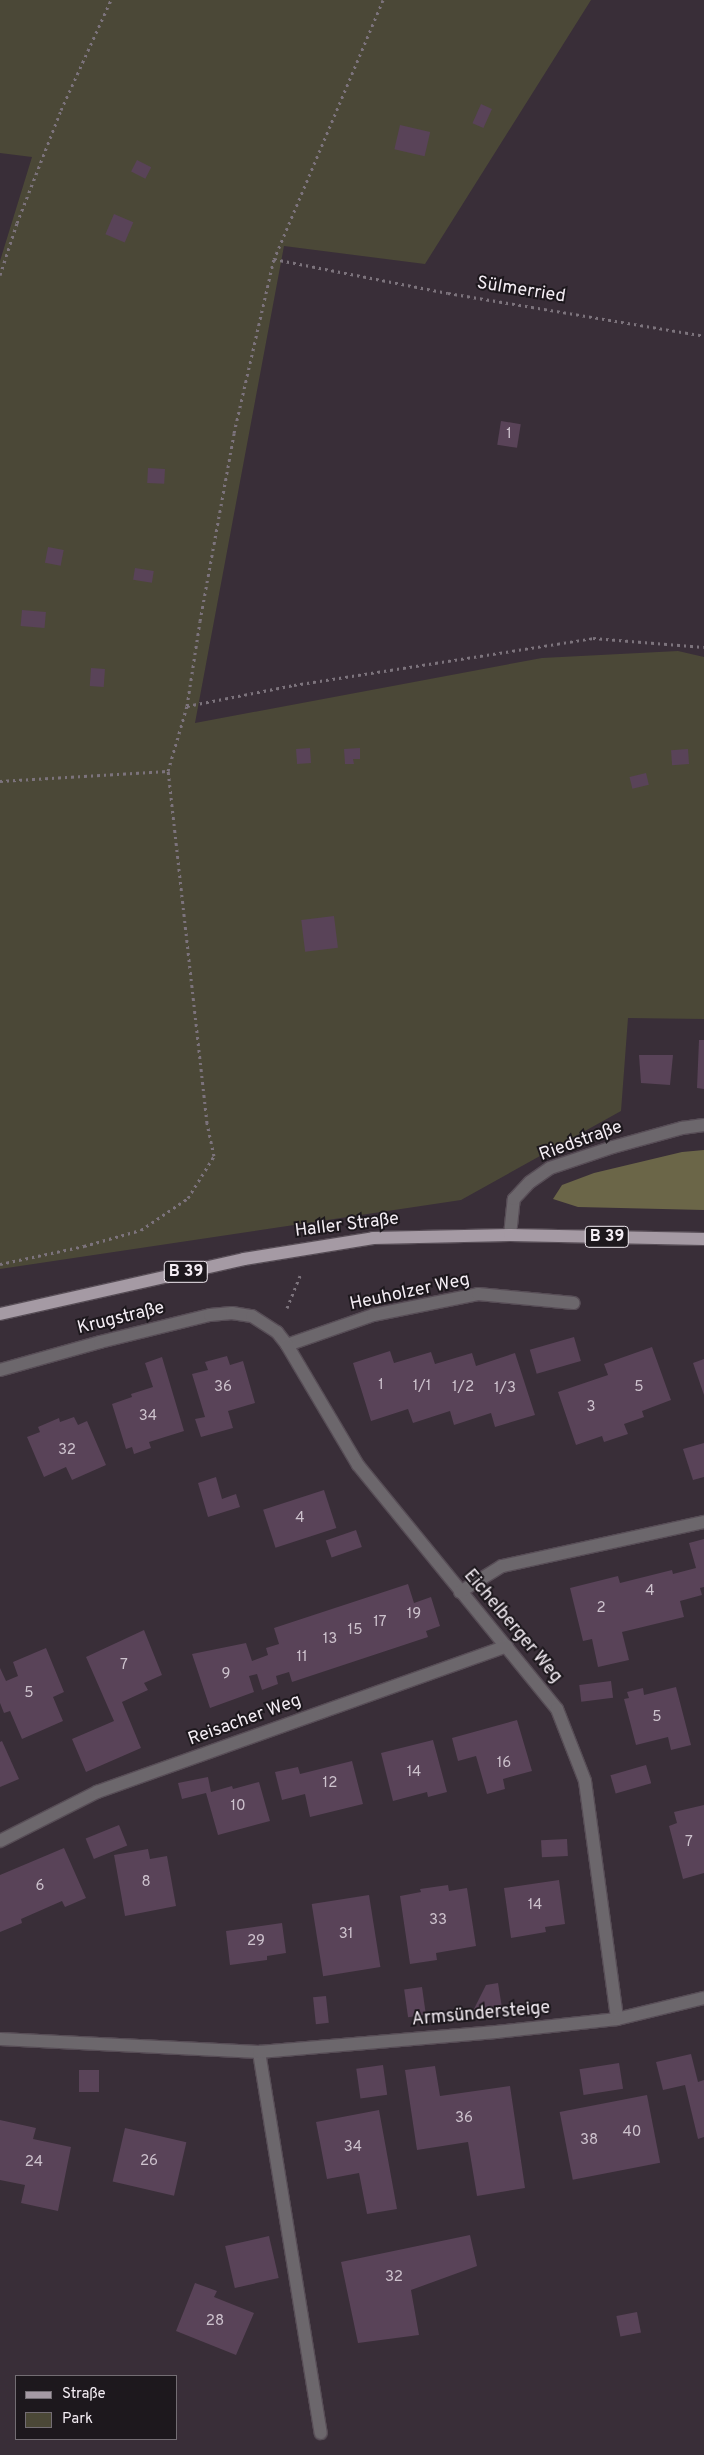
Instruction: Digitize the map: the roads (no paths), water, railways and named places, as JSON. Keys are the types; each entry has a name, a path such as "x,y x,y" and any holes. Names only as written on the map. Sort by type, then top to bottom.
{"main road":[{"name":"Haller Straße","path":"0,1314 244,1259 323,1244 373,1238 510,1235 704,1240"}],"street":[{"name":"Riedstraße","path":"510,1235 514,1199 530,1182 550,1168 613,1147 682,1128 704,1126"},
{"name":"Heuholzer Weg","path":"287,1345 373,1315 478,1294 574,1303"},
{"name":"Krugstraße","path":"0,1370 100,1342 210,1315 232,1313 252,1316"},
{"name":"Eichelberger Weg","path":"252,1316 277,1332 287,1345 358,1465 557,1709 585,1781 617,2019"},
{"path":"460,1592 502,1566 704,1522"},
{"name":"Reisacher Weg","path":"0,1841 96,1792 507,1646"},
{"name":"Armsündersteige","path":"0,2039 259,2052 496,2032 617,2019 704,1998"},
{"path":"259,2052 321,2433"}]}
